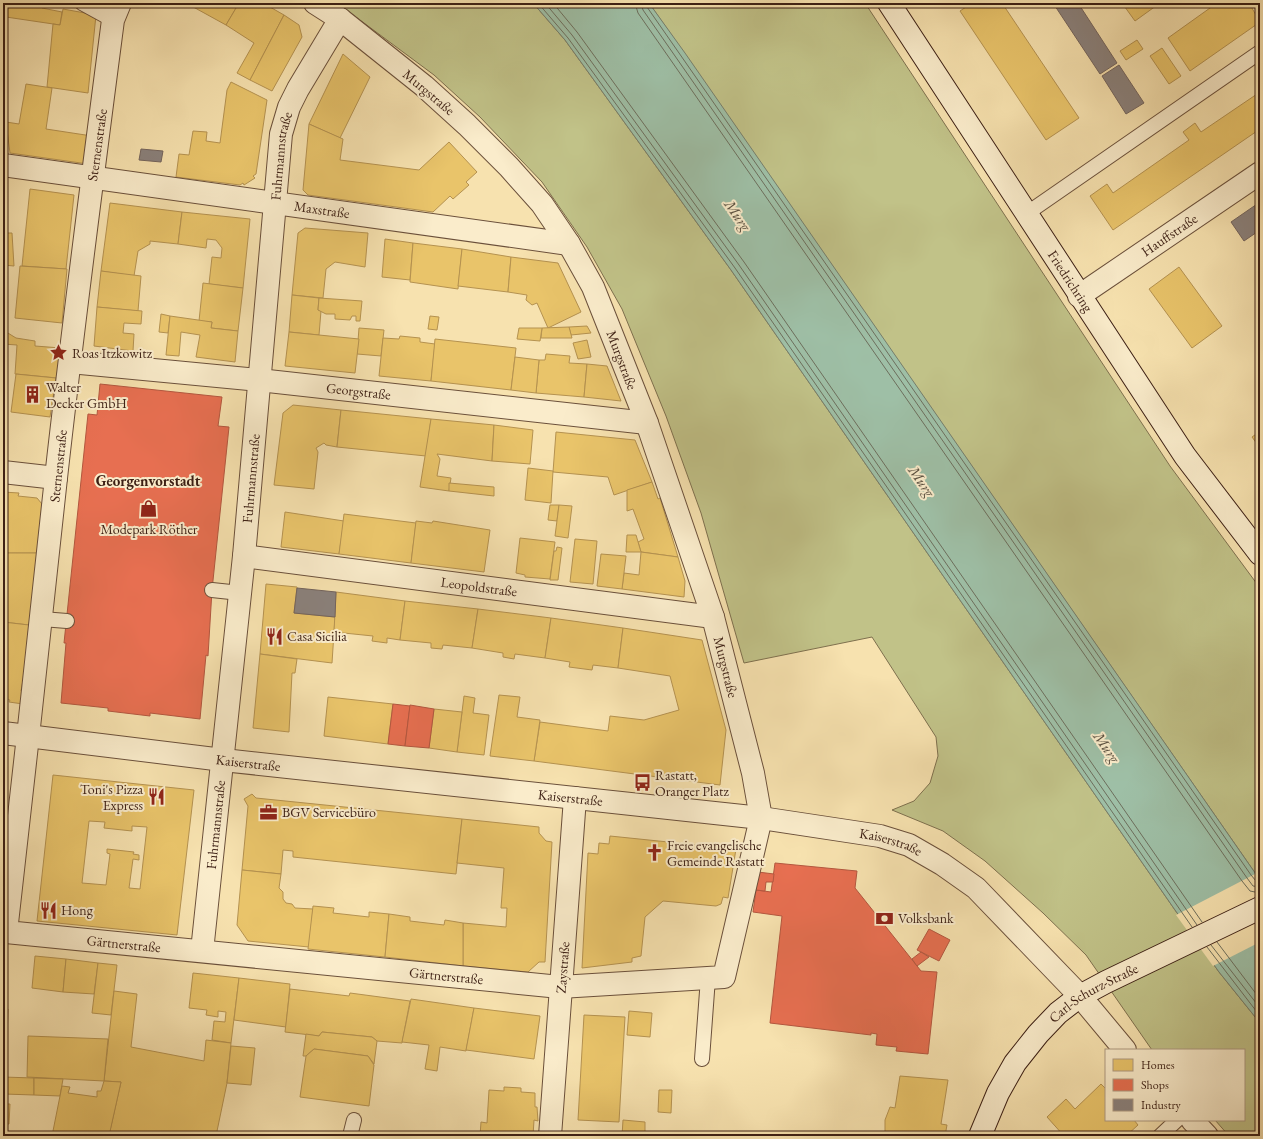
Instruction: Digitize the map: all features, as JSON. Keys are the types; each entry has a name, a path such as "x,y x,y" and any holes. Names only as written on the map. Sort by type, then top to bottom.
{"street":[{"name":"Murgstraße","path":"316,3 340,19 424,86 509,166 542,204 569,244 593,287 647,423 713,617 753,773 761,818"},
{"name":"Friedrichring","path":"889,3 1079,296 1186,456 1260,554"},
{"name":"Sternenstraße","path":"6,932 42,619 56,478 92,177 117,12"},
{"name":"Fuhrmannstraße","path":"202,951 244,556 281,134 289,108 298,88 340,19"},
{"name":"Maxstraße","path":"3,165 569,244"},
{"name":"Hauffstraße","path":"1079,296 1260,173"},
{"name":"Georgstraße","path":"70,362 259,380 647,423"},
{"path":"3,472 56,478"},
{"name":"Leopoldstraße","path":"244,556 713,617"},
{"name":"Kaiserstraße","path":"3,733 223,760 761,818 880,836 916,849 942,864 976,888 1080,996 1124,1049"},
{"name":"Zaystraße","path":"550,1136 575,798"},
{"name":"Gärtnerstraße","path":"6,932 560,987 724,977 761,818"},
{"name":"Carl-Schurz-Straße","path":"980,1136 998,1093 1015,1063 1053,1018 1080,996 1120,975 1260,908"},
{"path":"1193,1121 1207,1136"}],"lane":[{"path":"82,3 117,12"},
{"path":"1026,214 1260,52"},
{"path":"212,590 240,594"},
{"path":"42,619 67,621"},
{"path":"702,1059 708,978"},
{"path":"350,1136 354,1120"},
{"path":"1160,1136 1176,1121"}],"green space":[{"path":"337,3 533,3 565,40 731,270 1175,910 1219,972 1260,1023 1260,1136 1229,1136 1216,1121 1245,1121 1245,1049 1151,1049 1086,955 1043,913 985,861 943,831 892,810 914,801 930,783 938,756 936,737 872,637 744,663 701,513 666,416 622,309 587,247 542,182 480,117 434,75"},
{"path":"649,3 865,3 1170,466 1260,588 1260,880"}],"water":[{"name":"Murg","path":"533,3 649,3 685,53 1260,880 1260,1023 1219,972 1175,910 731,270 565,40"}],"pier":[{"path":"1257,873 1260,877 1260,942 1213,966 1176,915"}],"building: Homes":[{"path":"8,3 42,3 42,8 62,12 60,25 6,17"},
{"path":"186,3 239,3 226,25"},
{"path":"239,3 263,3 284,15 250,80 237,73 254,43 226,25"},
{"path":"972,3 1002,3 1079,118 1046,140 960,11"},
{"path":"1122,3 1160,3 1135,21"},
{"path":"1217,3 1249,3 1260,22 1190,71 1168,38"},
{"path":"63,9 96,15 88,93 47,87 53,24 60,25"},
{"path":"284,15 299,25 302,37 272,91 250,80"},
{"path":"1137,40 1143,49 1126,60 1120,51"},
{"path":"1162,48 1181,76 1169,84 1150,56"},
{"path":"343,54 370,77 340,138 309,124"},
{"path":"231,82 267,100 256,174 253,176 255,178 244,185 243,183 240,185 176,177 179,154 189,155 193,131 207,132 206,141 220,143 227,90"},
{"path":"26,84 52,88 46,129 92,136 88,164 10,153 6,122 19,124"},
{"path":"1260,92 1260,129 1113,230 1090,196 1107,184 1113,193 1189,140 1183,132 1195,123 1201,132"},
{"path":"309,124 343,139 340,160 419,170 449,142 477,172 466,182 469,185 453,199 450,196 433,212 308,195 303,190"},
{"path":"30,189 74,195 66,269 22,266"},
{"path":"110,203 182,212 178,244 150,241 150,244 138,251 134,276 101,271"},
{"path":"182,212 250,219 243,288 209,284 212,257 221,258 222,248 216,240 207,239 206,248 178,244"},
{"path":"305,228 368,233 365,267 335,262 326,269 323,298 292,295 298,233"},
{"path":"3,233 12,233 14,266 3,265"},
{"path":"385,239 413,243 410,280 382,277"},
{"path":"413,243 462,249 458,289 410,282"},
{"path":"462,249 511,257 508,292 458,286"},
{"path":"511,257 558,263 581,312 548,328 537,303 532,305 526,300 527,295 508,292"},
{"path":"20,266 67,269 62,323 15,318"},
{"path":"1179,267 1222,326 1192,348 1149,289"},
{"path":"101,271 141,276 138,311 97,307"},
{"path":"203,283 243,288 238,331 211,328 212,322 199,321"},
{"path":"292,295 319,298 318,310 321,311 319,335 289,332"},
{"path":"319,298 362,301 360,321 356,321 356,316 352,316 350,320 335,319 335,314 326,314 318,310"},
{"path":"97,307 142,311 141,324 124,323 123,333 134,334 133,351 94,346"},
{"path":"161,314 170,316 168,333 159,332"},
{"path":"170,316 212,322 211,328 238,331 235,362 196,357 200,335 181,332 179,356 166,355"},
{"path":"430,316 439,317 437,330 428,329"},
{"path":"587,326 591,333 571,335 569,327"},
{"path":"569,327 572,338 541,338 542,328"},
{"path":"359,328 384,330 381,356 357,354"},
{"path":"519,328 542,328 540,341 517,339"},
{"path":"3,330 16,338 35,341 35,346 61,348 57,378 15,374 17,345 3,344"},
{"path":"289,332 359,339 355,373 285,366"},
{"path":"400,336 420,338 420,342 435,344 431,381 379,376 383,338 399,339"},
{"path":"435,339 516,348 511,390 431,381"},
{"path":"587,340 591,357 578,359 573,343"},
{"path":"546,354 570,356 569,363 587,364 584,397 536,393 539,360 545,360"},
{"path":"515,357 539,360 536,393 511,390"},
{"path":"587,364 607,366 621,401 584,397"},
{"name":"Walter Decker GmbH","path":"16,374 56,378 50,417 11,412"},
{"path":"293,405 341,410 337,447 326,445 324,443 316,448 318,452 314,489 274,485 283,413"},
{"path":"341,410 431,419 426,456 337,447"},
{"path":"431,419 494,425 492,461 437,454 440,459 437,476 451,478 449,491 420,487"},
{"path":"494,425 533,430 530,464 492,461"},
{"path":"1260,426 1260,448 1252,437 1259,432"},
{"path":"556,432 635,440 652,482 614,495 608,477 553,472"},
{"path":"528,468 553,471 551,503 525,500"},
{"path":"652,482 658,499 660,498 678,557 641,552 638,542 644,539 633,509 627,511 627,490"},
{"path":"449,483 494,487 494,496 449,491"},
{"path":"3,492 19,493 18,496 37,498 42,504 37,553 3,553"},
{"path":"550,505 559,505 557,521 548,520"},
{"path":"559,505 572,506 568,538 555,536"},
{"path":"285,512 344,521 339,554 281,547"},
{"path":"344,514 416,523 411,563 339,554"},
{"path":"416,521 432,523 433,521 490,530 484,572 411,563"},
{"path":"627,535 636,535 641,552 626,552"},
{"path":"520,538 555,542 550,579 525,577 525,575 516,573"},
{"path":"575,539 597,541 593,584 570,582"},
{"path":"557,547 562,548 558,580 550,580 554,551 556,551"},
{"path":"641,552 678,557 685,581 684,597 622,589 624,573 639,575"},
{"path":"3,553 37,553 35,571 37,571 29,625 3,622"},
{"path":"601,554 626,556 622,589 597,586"},
{"path":"266,584 297,587 294,613 335,617 332,663 260,654"},
{"path":"336,592 405,601 400,640 387,638 387,643 372,641 373,636 334,632"},
{"path":"405,601 478,609 472,648 443,645 442,649 431,648 431,643 400,640"},
{"path":"478,609 551,618 545,658 515,654 514,659 503,657 503,653 472,648"},
{"path":"551,618 623,628 618,668 593,665 592,670 569,667 570,662 545,658"},
{"path":"3,622 29,625 27,644 30,644 21,691 24,691 23,704 9,702 10,700 3,699"},
{"path":"623,628 702,640 726,730 720,785 534,761 540,722 608,731 610,716 644,720 679,710 670,676 618,668"},
{"path":"260,654 297,659 295,673 292,673 289,732 253,728"},
{"path":"499,695 520,697 517,717 540,720 534,761 490,756"},
{"path":"464,696 475,698 473,713 489,715 484,755 457,752"},
{"path":"328,697 393,704 388,744 324,736"},
{"path":"434,709 462,712 457,752 429,748"},
{"path":"53,775 194,790 177,935 37,921","holes":["89,821 105,822 104,828 132,831 132,826 147,827 140,889 129,888 133,859 139,860 139,855 133,854 134,852 107,849 107,853 110,854 106,885 82,883"]},
{"path":"252,794 256,798 462,819 456,874 293,857 293,851 283,850 281,874 242,870 248,806 244,799"},
{"path":"462,819 539,827 539,833 546,841 552,842 545,962 539,962 528,972 463,966 463,923 506,927 507,908 501,908 504,868 457,863"},
{"path":"610,836 736,849 728,898 723,897 721,904 716,906 663,901 645,917 641,956 632,958 632,962 582,968 588,853 598,854 599,843 609,844"},
{"path":"242,870 281,874 279,888 283,892 283,899 286,903 292,904 295,908 313,909 309,947 248,941 237,925"},
{"path":"313,906 334,908 333,913 369,917 369,912 389,914 385,957 308,949"},
{"path":"389,914 410,917 410,921 444,925 445,920 463,923 463,966 385,957"},
{"path":"35,956 66,959 63,992 32,988"},
{"path":"66,959 98,963 94,994 63,992"},
{"path":"98,963 117,965 111,1015 92,1013"},
{"path":"193,973 239,978 231,1043 212,1040 214,1021 225,1022 226,1012 218,1011 218,1017 206,1015 207,1010 189,1008"},
{"path":"239,978 290,984 286,1027 234,1020"},
{"path":"290,989 349,996 350,993 410,1001 402,1043 377,1041 372,1037 322,1032 319,1036 285,1032"},
{"path":"114,991 137,994 131,1047 204,1061 206,1040 231,1043 227,1083 216,1136 109,1135 121,1082 104,1081"},
{"path":"411,999 474,1008 466,1051 440,1047 437,1071 425,1069 429,1045 402,1042"},
{"path":"3,1008 8,1009 6,1070 3,1070"},
{"path":"474,1008 540,1016 534,1059 466,1050"},
{"path":"629,1011 652,1013 650,1037 627,1035"},
{"path":"584,1015 625,1017 619,1122 578,1120"},
{"path":"322,1032 372,1037 377,1041 374,1064 368,1056 314,1049 306,1056 303,1056 306,1034 319,1036"},
{"path":"28,1036 108,1039 104,1081 27,1077"},
{"path":"231,1046 255,1048 251,1085 227,1083"},
{"path":"314,1049 368,1056 374,1065 369,1106 300,1097 306,1056"},
{"path":"900,1076 948,1080 941,1124 947,1125 945,1136 890,1136 885,1134 885,1120 890,1107 895,1108"},
{"path":"3,1077 34,1078 34,1095 4,1094 4,1104 10,1104 9,1124 6,1124 3,1135"},
{"path":"34,1078 63,1079 60,1096 34,1095"},
{"path":"104,1081 121,1082 109,1136 52,1136 62,1086 70,1087 68,1093 97,1097 97,1091 101,1091"},
{"path":"1101,1084 1105,1088 1105,1121 1135,1121 1138,1125 1126,1136 1112,1136 1110,1133 1107,1136 1064,1136 1047,1117 1066,1099 1075,1109"},
{"path":"504,1087 521,1088 521,1092 535,1093 535,1107 537,1107 538,1121 534,1120 533,1136 480,1136 481,1122 487,1123 489,1090 504,1091"},
{"path":"659,1090 672,1090 671,1113 658,1112"},
{"path":"623,1120 645,1122 645,1136 622,1136"}],"building: Shops":[{"name":"Modepark Röther","path":"100,384 222,397 218,426 229,427 212,590 208,656 206,655 200,719 150,713 150,716 108,711 108,708 61,703 66,643 64,643 88,414 97,415"},
{"path":"393,704 410,706 405,746 388,744"},
{"path":"410,705 434,709 429,748 405,746"},
{"path":"775,863 857,871 855,888 921,971 937,972 928,1054 896,1051 897,1047 876,1045 877,1034 871,1033 871,1035 770,1023 782,916 753,912 756,890 771,892"},
{"path":"758,872 774,874 773,882 766,882 765,891 756,890"},
{"path":"929,929 950,940 939,961 917,950"},
{"path":"921,952 929,957 917,966 912,959"}],"building: Industry":[{"path":"1053,3 1078,3 1117,63 1100,74"},
{"path":"1119,65 1144,103 1126,114 1102,76"},
{"path":"141,149 163,151 161,162 139,160"},
{"path":"1260,202 1260,230 1244,241 1231,222"},
{"path":"297,588 336,592 335,617 294,613"}],"place":[{"name":"Roas Itzkowitz","path":"59,353"},
{"name":"Walter Decker GmbH","path":"33,395"},
{"name":"Modepark Röther","path":"149,509"},
{"name":"Casa Sicilia","path":"274,636"},
{"name":"Rastatt, Oranger Platz","path":"642,783"},
{"name":"Toni's Pizza Express","path":"156,797"},
{"name":"BGV Servicebüro","path":"269,812"},
{"name":"Freie evangelische Gemeinde Rastatt","path":"654,853"},
{"name":"Hong","path":"48,910"},
{"name":"Volksbank","path":"885,918"}],"district":[{"name":"Georgenvorstadt","path":"148,480"}]}
